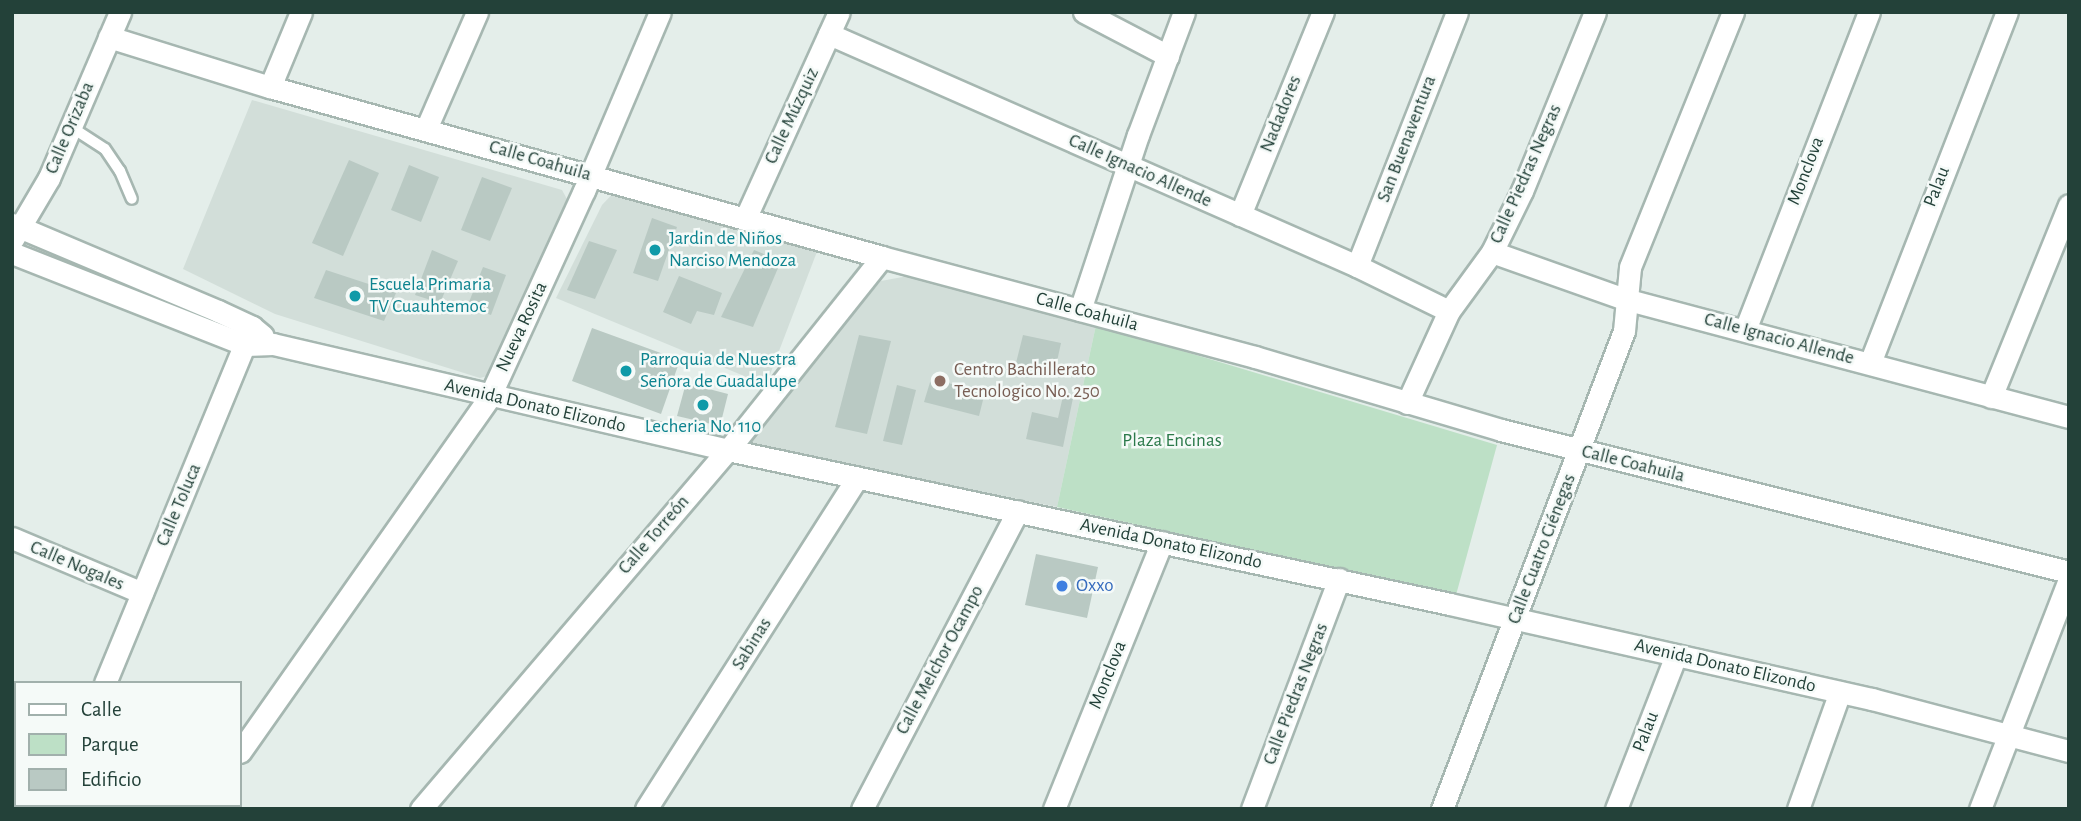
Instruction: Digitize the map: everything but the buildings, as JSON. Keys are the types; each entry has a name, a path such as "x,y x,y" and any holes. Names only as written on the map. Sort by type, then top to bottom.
{"street":[{"name":"Calle Orizaba","path":"15,230 49,178 120,12"},
{"path":"270,87 301,12"},
{"path":"426,130 477,12"},
{"name":"Nueva Rosita","path":"242,749 490,396 591,175 660,12"},
{"name":"Calle Múzquiz","path":"745,219 839,12"},
{"path":"1084,12 1168,56"},
{"path":"1080,310 1184,12"},
{"name":"Nadadores","path":"1240,215 1323,12"},
{"name":"San Buenaventura","path":"1357,266 1457,12"},
{"name":"Calle Piedras Negras","path":"1407,403 1449,311 1492,252 1522,191 1595,12"},
{"name":"Calle Cuatro Ciénegas","path":"1442,809 1624,331 1630,267 1733,12"},
{"name":"Monclova","path":"1745,330 1869,12"},
{"name":"Palau","path":"1870,363 2007,12"},
{"name":"Calle Ignacio Allende","path":"829,34 1357,266 1449,311"},
{"name":"Calle Coahuila","path":"109,37 270,87 882,257 1255,357 1580,451 2069,572"},
{"path":"1991,397 2069,205"},
{"name":"Avenida Donato Elizondo","path":"15,230 249,336"},
{"name":"Calle Ignacio Allende","path":"1492,252 1625,299 2069,417"},
{"name":"Avenida Donato Elizondo","path":"12,254 273,344 728,450 1339,579 1676,655 1839,692 2069,751"},
{"name":"Calle Torreón","path":"421,809 728,450 882,257"},
{"name":"Calle Toluca","path":"106,681 249,336"},
{"name":"Sabinas","path":"646,809 857,478"},
{"name":"Calle Melchor Ocampo","path":"862,809 1018,511"},
{"name":"Calle Nogales","path":"12,538 142,593"},
{"name":"Monclova","path":"1054,809 1162,542"},
{"name":"Calle Piedras Negras","path":"1252,809 1339,579"},
{"path":"1980,809 2069,580"},
{"name":"Palau","path":"1616,809 1676,655"},
{"path":"1798,809 1839,692"}],"lane":[{"path":"71,127 105,149 120,171 132,199"}],"shaded area":[{"path":"252,100 562,190 568,201 491,375 480,378 275,314 183,269"},
{"path":"620,186 823,236 766,385 556,298 602,205"},
{"name":"Centro Bachillerato Tecnologico No. 250","path":"908,276 1096,325 1057,507 742,443 881,281"}],"green space":[{"name":"Plaza Encinas","path":"1096,325 1497,445 1456,595 1057,507"}],"place":[{"name":"Jardin de Niños Narciso Mendoza","path":"655,250"},
{"name":"Escuela Primaria TV Cuauhtemoc","path":"355,296"},
{"name":"Parroquia de Nuestra Señora de Guadalupe","path":"626,371"},
{"name":"Centro Bachillerato Tecnologico No. 250","path":"940,381"},
{"name":"Lecheria No. 110","path":"703,405"},
{"name":"Oxxo","path":"1062,586"}]}
